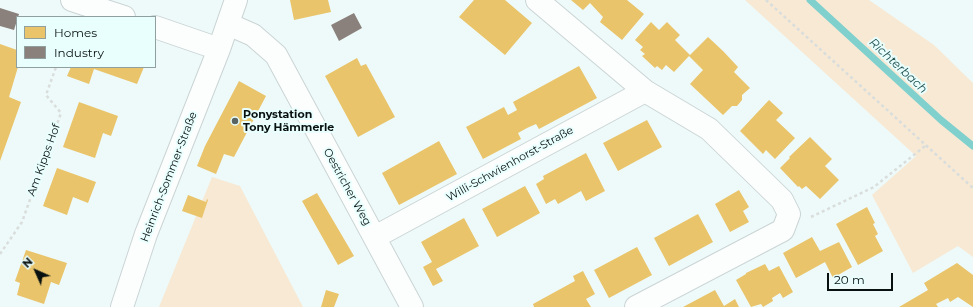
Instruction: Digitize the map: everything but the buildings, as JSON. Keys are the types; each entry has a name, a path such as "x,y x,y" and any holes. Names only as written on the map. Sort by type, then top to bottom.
{"street":[{"path":"72,0 121,16"},
{"path":"156,27 219,48 236,0"},
{"path":"537,0 645,91 709,129 782,200 789,214 783,230 636,307"},
{"name":"Oestricher Weg","path":"228,24 253,35 276,55 313,127 375,237 412,307"},
{"name":"Heinrich-Sommer-Straße","path":"122,307 146,234 219,48"},
{"name":"Willi-Schwienhorst-Straße","path":"375,237 645,91"}],"path":[{"path":"766,0 973,188"},
{"name":"Am Kipps Hof","path":"0,254 22,222 61,113 46,95 56,68"},
{"path":"783,230 874,187 925,146"}],"shaded area":[{"path":"745,0 869,0 934,45 973,83 973,257 958,246 913,273 872,195 916,156"},
{"path":"212,177 240,186 303,307 159,307"}],"waterway":[{"name":"Richterbach","path":"810,0 941,120 973,146"}],"place":[{"name":"Ponystation Tony Hämmerle","path":"235,121"}]}
